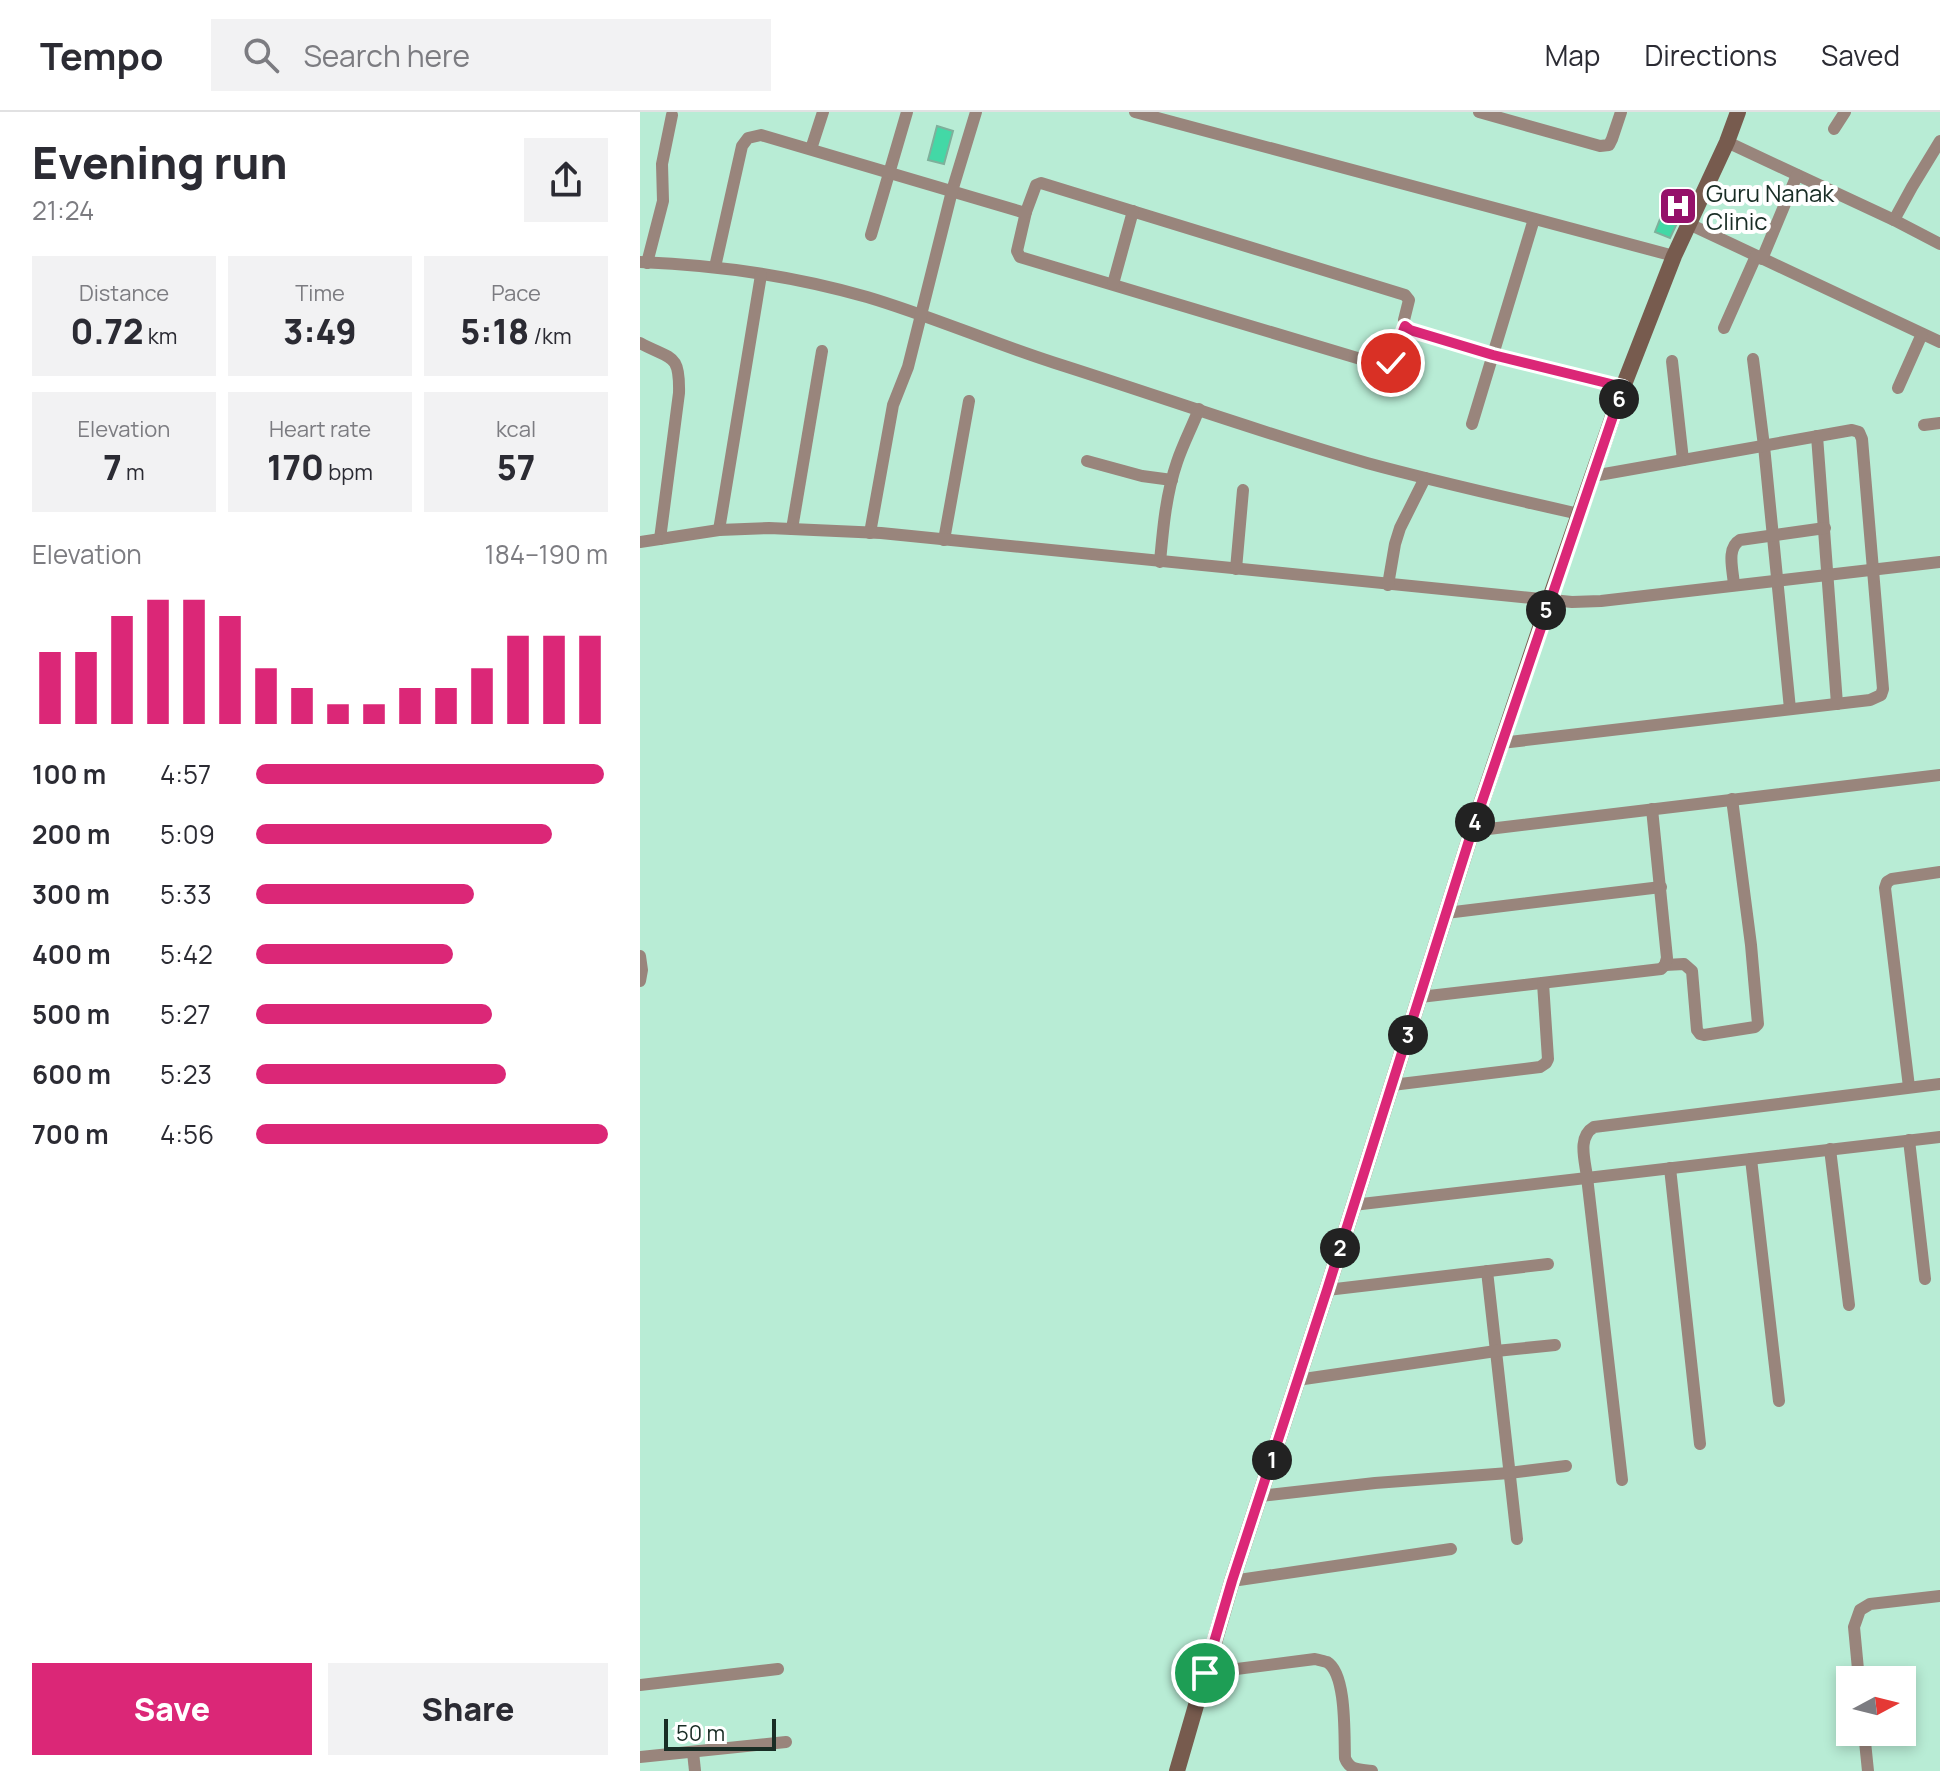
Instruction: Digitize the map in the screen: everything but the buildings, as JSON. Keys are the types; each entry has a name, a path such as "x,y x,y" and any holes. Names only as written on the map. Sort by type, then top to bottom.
{"street":[{"path":"811,149 823,112"},
{"path":"871,235 907,112"},
{"path":"870,533 893,405 908,367 952,191 976,112"},
{"path":"1135,112 1674,256"},
{"path":"1479,112 1522,118 1600,146 1609,145 1621,112"},
{"path":"1177,1771 1232,1581 1472,831 1549,601 1623,387 1674,256 1738,112"},
{"path":"1834,129 1845,112"},
{"path":"672,115 662,164 663,201 644,263 715,267 825,286 868,297 1027,354 1305,444 1425,478 1579,514"},
{"path":"715,267 742,146 755,135 1026,212"},
{"path":"1894,220 1940,141"},
{"path":"1727,142 1940,244"},
{"path":"1724,328 1797,175"},
{"path":"1038,183 1133,211 1405,295 1409,300 1405,326 1391,363 1384,366 1020,257 1017,251 1026,212 1038,183"},
{"path":"1113,284 1133,211"},
{"path":"1472,424 1534,219"},
{"path":"1689,224 1940,342"},
{"path":"719,530 761,275"},
{"path":"1405,326 1493,355 1623,387"},
{"path":"1898,388 1922,334"},
{"path":"640,343 672,358 680,374 660,539"},
{"path":"792,529 822,351"},
{"path":"1753,359 1790,709"},
{"path":"1672,361 1683,460"},
{"path":"944,540 969,401"},
{"path":"1160,562 1172,480 1199,409"},
{"path":"1924,425 1940,423"},
{"path":"1501,743 1837,704 1881,695 1874,569 1859,432 1852,430 1593,476"},
{"path":"1817,436 1837,704"},
{"path":"1087,461 1142,476 1172,480"},
{"path":"1388,585 1400,528 1425,478"},
{"path":"1236,569 1243,490"},
{"path":"1734,585 1732,549 1735,543 1825,528"},
{"path":"640,542 719,530 792,529 870,533 1549,601 1601,601 1940,562"},
{"path":"1472,831 1940,775"},
{"path":"1420,997 1655,971 1665,965 1684,964 1692,971 1697,1030 1700,1034 1755,1027 1758,1024 1751,945 1732,799"},
{"path":"1652,809 1667,958 1665,965"},
{"path":"1909,1087 1885,888 1892,879 1940,872"},
{"path":"1446,913 1661,887"},
{"path":"640,956 640,981"},
{"path":"1392,1085 1540,1067 1546,1063 1543,983"},
{"path":"1622,1480 1583,1139 1586,1132 1594,1127 1940,1084"},
{"path":"1353,1205 1940,1137"},
{"path":"1909,1140 1925,1279"},
{"path":"1830,1149 1849,1305"},
{"path":"1751,1159 1779,1401"},
{"path":"1670,1168 1700,1444"},
{"path":"1327,1290 1548,1264"},
{"path":"1487,1271 1517,1539"},
{"path":"1297,1380 1555,1345"},
{"path":"1260,1496 1566,1466"},
{"path":"1232,1581 1451,1549"},
{"path":"1858,1666 1854,1627 1860,1610 1870,1604 1940,1596"},
{"path":"1205,1673 1315,1659 1327,1662 1339,1679 1347,1768 1372,1771"},
{"path":"640,1685 778,1669"},
{"path":"640,1757 786,1742"},
{"path":"1865,1746 1868,1771"},
{"path":"693,1752 695,1771"}],"place":[{"name":"Guru Nanak Clinic","path":"1678,206"}],"route":[{"path":"1205,1673 1472,831 1623,387 1493,355 1405,326 1391,363"}]}
